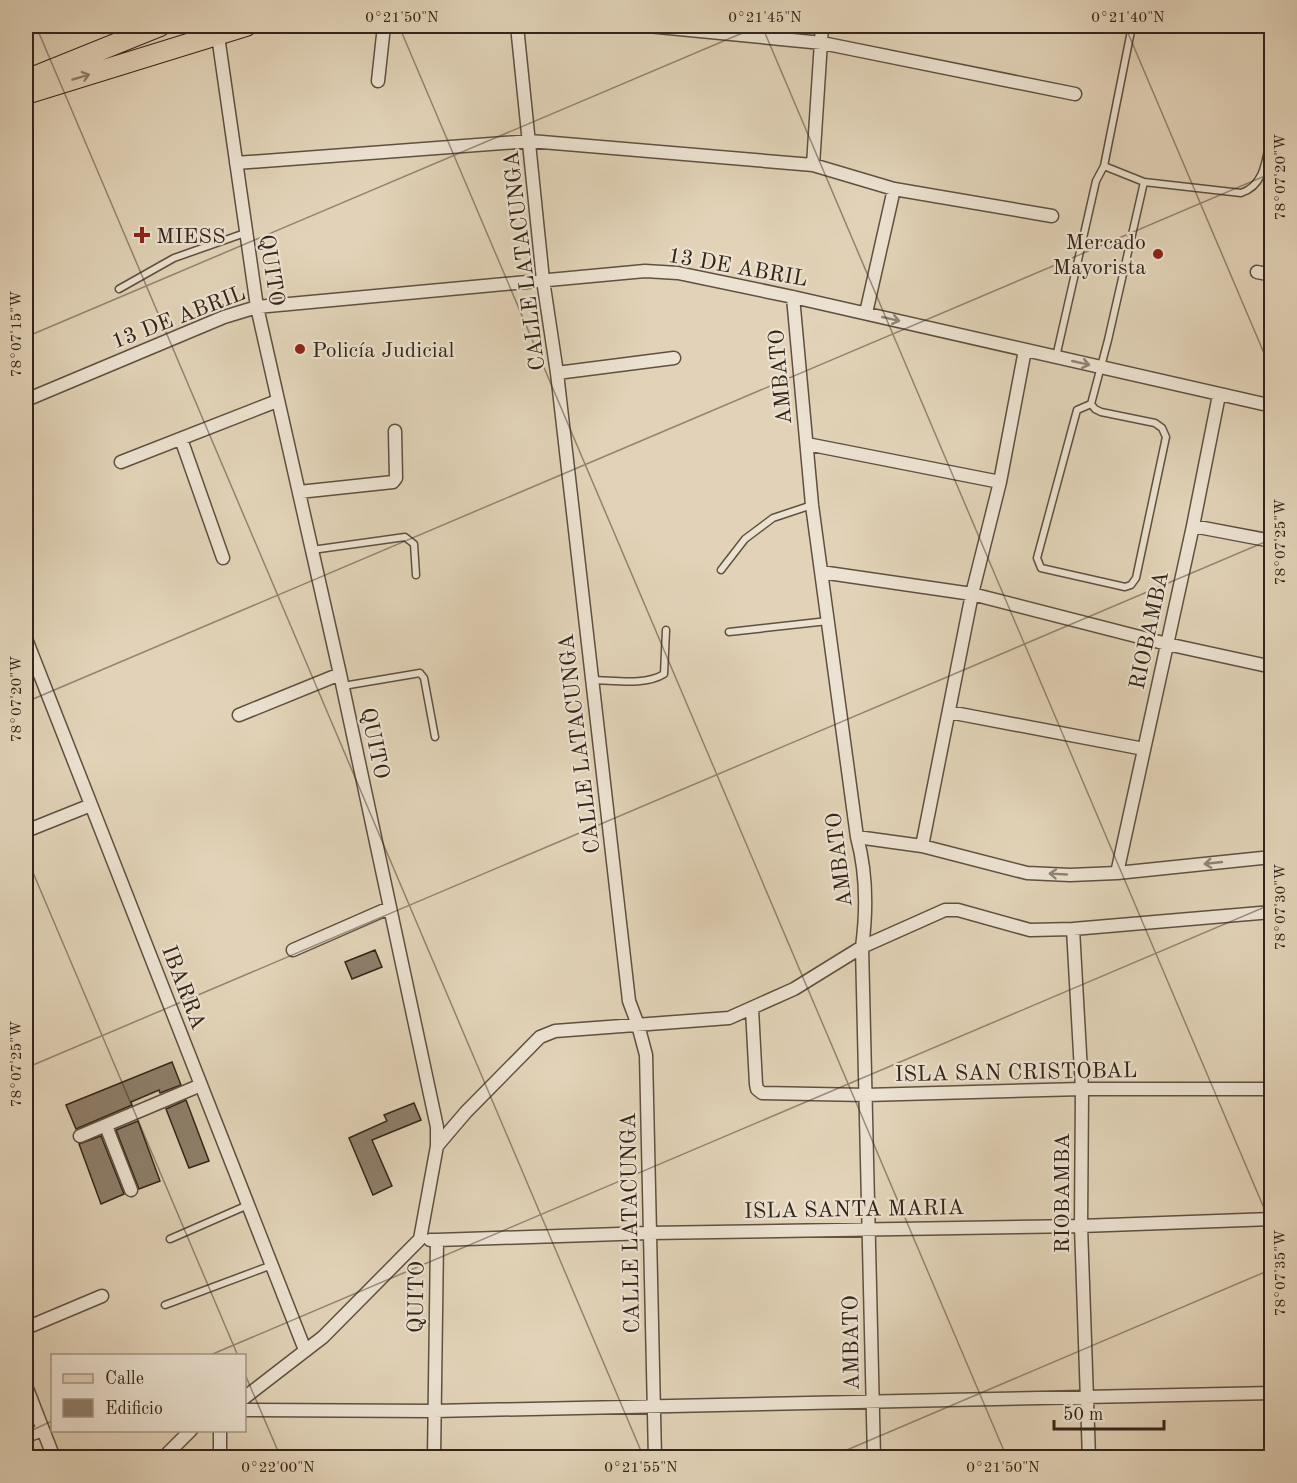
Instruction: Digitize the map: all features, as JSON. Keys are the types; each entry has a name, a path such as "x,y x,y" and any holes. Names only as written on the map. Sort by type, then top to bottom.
{"main road":[{"path":"26,80 160,26"},
{"path":"26,94 217,30 246,26"}],"street":[{"path":"378,81 384,26"},
{"name":"CALLE LATACUNGA","path":"518,26 543,280 557,373 629,1001 646,1054 655,1458"},
{"path":"648,26 822,43 1075,94"},
{"path":"813,165 822,26"},
{"name":"QUITO","path":"217,30 257,307 341,680 437,1127 437,1146 420,1239 437,1240 435,1458"},
{"path":"236,163 530,141 813,165 894,189 1052,216"},
{"path":"866,313 894,189"},
{"name":"13 DE ABRIL","path":"26,400 224,317 257,307 645,271 678,273 793,297 1272,406"},
{"path":"1257,272 1272,275"},
{"name":"AMBATO","path":"793,297 812,505 857,837 864,861 866,918 862,947 874,1458"},
{"path":"922,846 972,594 1000,482 1025,350"},
{"path":"557,373 674,358"},
{"name":"RIOBAMBA","path":"1117,873 1220,395"},
{"path":"121,462 277,401"},
{"path":"299,492 393,482 396,478 396,431"},
{"path":"181,439 223,558"},
{"path":"807,444 1000,482"},
{"path":"1193,526 1272,541"},
{"path":"821,572 972,594 1167,644 1272,668"},
{"name":"IBARRA","path":"26,639 305,1350"},
{"path":"238,715 341,680"},
{"path":"949,712 1144,749"},
{"path":"26,831 91,805"},
{"path":"857,837 922,846 1027,873 1070,875 1117,873 1272,857"},
{"path":"293,950 389,908"},
{"path":"437,1146 466,1112 540,1037 555,1030 729,1018 794,989 862,947 945,910 958,910 1030,930 1073,929 1272,912"},
{"name":"RIOBAMBA","path":"1073,929 1082,1089 1081,1226 1089,1458"},
{"name":"ISLA SAN CRISTOBAL","path":"752,1009 756,1084 757,1089 762,1093 866,1095 1082,1089 1272,1089"},
{"path":"80,1136 201,1085"},
{"path":"106,1126 131,1190"},
{"name":"ISLA SANTA MARIA","path":"437,1240 868,1228 1081,1226 1272,1219"},
{"path":"246,1396 323,1337 420,1239"},
{"path":"26,1328 102,1296"},
{"path":"26,1386 54,1458"},
{"path":"246,1410 434,1411 1087,1398 1272,1392"},
{"path":"26,1436 43,1430"},
{"path":"163,1458 190,1432"},
{"path":"220,1432 220,1458"}],"lane":[{"path":"1056,357 1096,181 1104,166 1132,26"},
{"path":"1104,166 1144,182 1241,193 1260,181 1272,130"},
{"path":"1091,404 1144,182"},
{"path":"119,289 174,258 245,232"},
{"path":"1091,404 1101,412 1155,423 1162,428 1166,437 1136,578 1131,585 1125,587 1041,568 1036,558 1077,410 1091,404"},
{"path":"721,570 745,538 773,518 812,505"},
{"path":"311,550 405,537 414,544 416,576"},
{"path":"729,632 828,621"},
{"path":"591,680 638,680 657,678 664,674 666,630"},
{"path":"341,680 420,673 424,678 435,737"},
{"path":"170,1239 248,1205"},
{"path":"165,1305 272,1265"}],"building":[{"path":"375,950 382,967 352,979 345,962"},
{"path":"172,1062 181,1085 160,1093 159,1090 131,1102 132,1105 76,1129 66,1105"},
{"path":"186,1100 209,1161 189,1168 166,1109"},
{"path":"414,1103 421,1120 372,1140 392,1186 373,1195 349,1138 387,1121 384,1115"},
{"path":"138,1121 160,1181 139,1189 116,1130"},
{"path":"101,1136 124,1194 101,1204 79,1144"}],"place":[{"name":"MIESS","path":"142,235"},
{"name":"Mercado Mayorista","path":"1158,254"},
{"name":"Policía Judicial","path":"300,349"}]}
